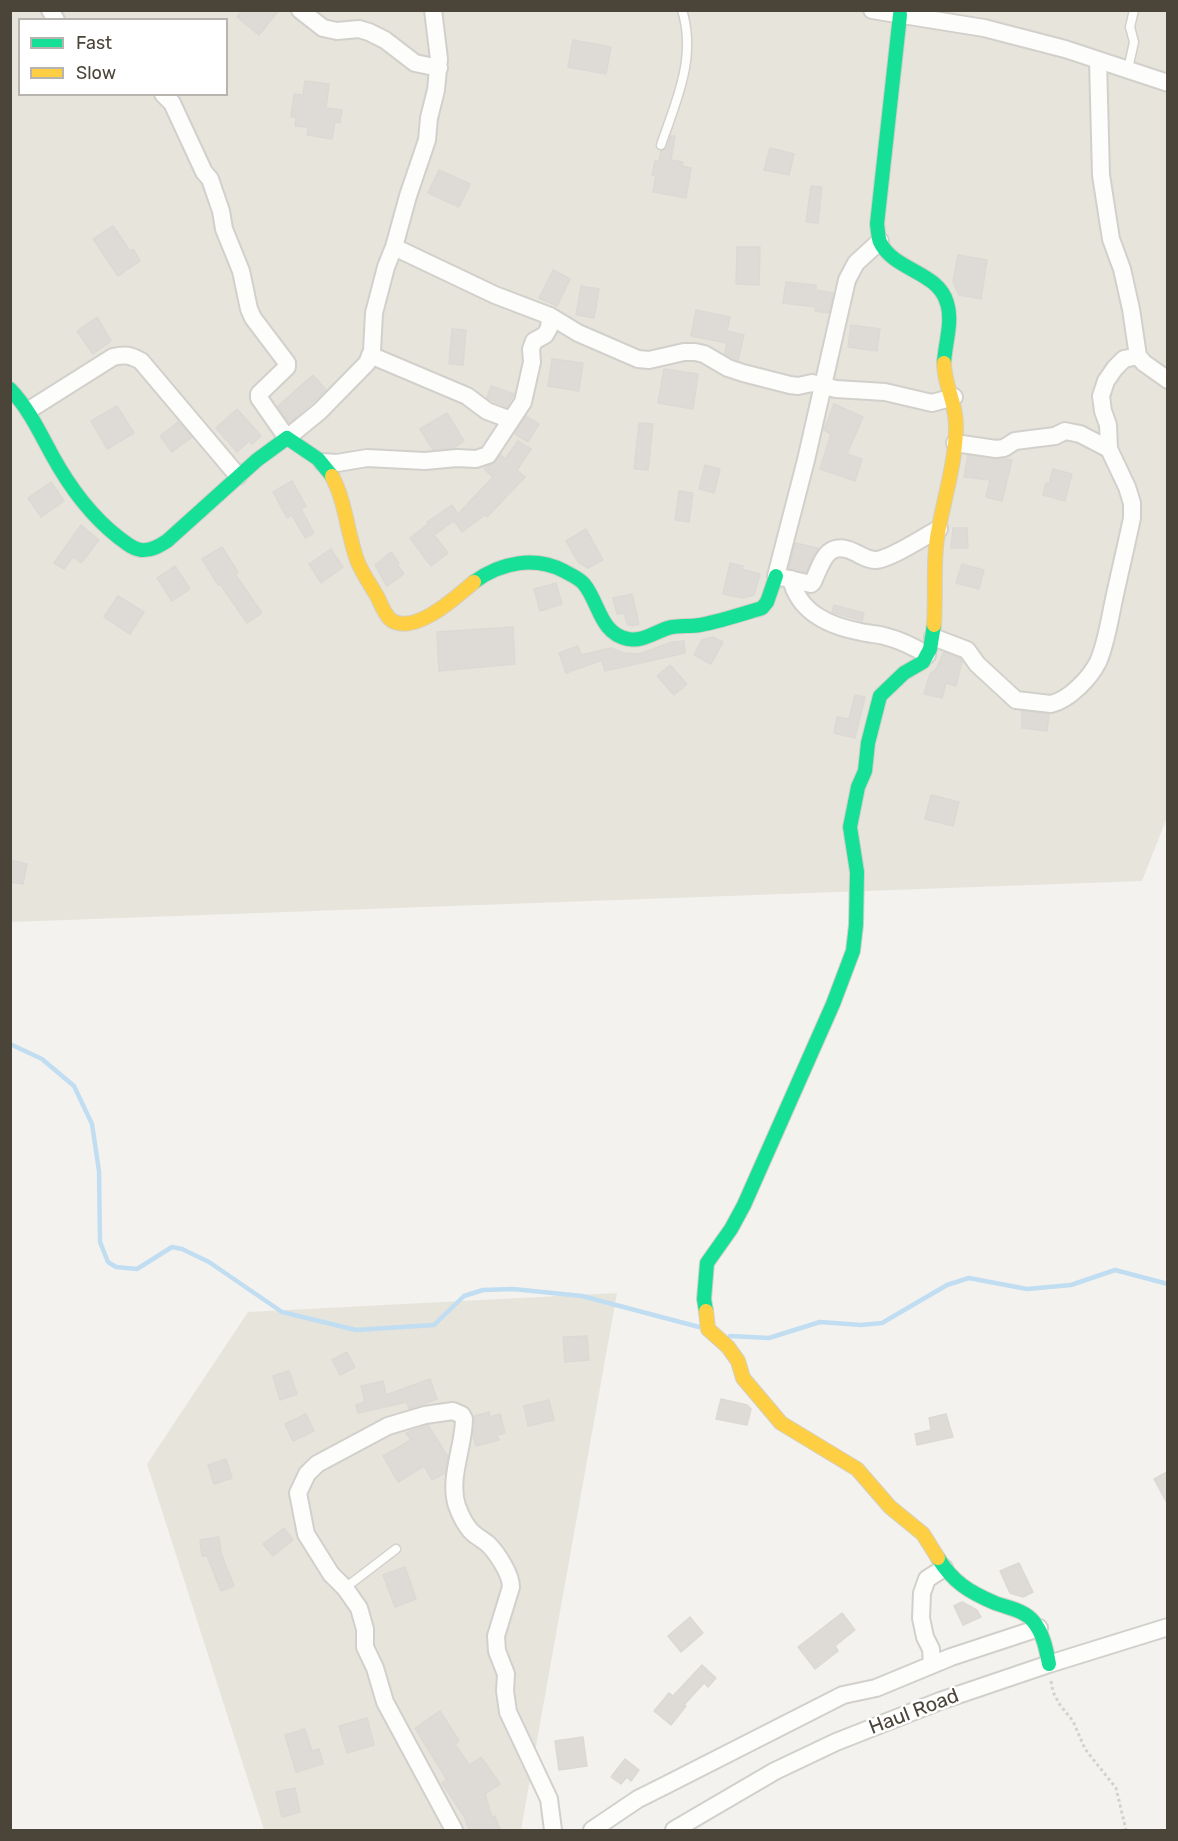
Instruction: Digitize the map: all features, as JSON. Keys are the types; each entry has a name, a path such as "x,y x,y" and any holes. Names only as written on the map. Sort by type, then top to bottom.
{"street":[{"path":"300,10 323,28 337,31 358,29 369,32 385,40 415,63 439,68"},
{"path":"10,389 25,403 56,462 79,497 112,533 132,548 143,551 161,545 238,476 287,438 345,387 367,363 370,355 374,313 426,140 439,68 433,10"},
{"path":"872,10 984,28 1128,69 1167,84"},
{"path":"900,15 877,224 880,242 891,257 938,287 947,301 948,320 944,346 944,370 954,398 956,413 954,443 935,557 933,637 923,662 904,673 880,696 867,743 868,758 858,787 850,827 857,872 856,925 852,951 833,1004 744,1204 731,1229 708,1263 704,1299 708,1329 728,1347 738,1361 743,1378 781,1423 856,1469 890,1508 923,1534 948,1574 963,1587 996,1603 1020,1611 1032,1619 1044,1636 1049,1664"},
{"path":"1098,60 1101,175 1106,216 1111,239 1122,269 1138,356 1167,380"},
{"path":"165,96 172,104 204,172 210,179 221,211 224,229 241,271 249,309 287,363 287,367 259,394 259,398 287,438 322,462 332,474 347,512 358,562 386,615 394,622 403,624 432,614 496,568 542,562 560,568 586,585 594,605 611,631 619,637 632,640 674,627 698,626 762,608 783,578 822,386 851,271 880,242"},
{"path":"394,247 495,295 550,316 578,333 638,359 649,360 684,352 695,352 743,373 790,385 812,383 836,389 885,392 932,403 954,398"},
{"path":"322,462 337,463 367,458 425,461 476,459 488,455 523,402 532,362 531,349 534,341 545,334 549,328 550,316"},
{"path":"29,410 113,357 126,354 141,361 238,476"},
{"path":"370,355 467,396 487,411 511,420"},
{"path":"933,637 967,650 977,664 1016,700 1056,703 1089,676 1098,662 1107,632 1132,518 1132,503 1127,487 1109,449 1108,425 1101,396 1106,381 1115,368 1124,359 1138,356"},
{"path":"954,443 996,449 1004,448 1015,441 1056,436 1065,431 1080,434 1109,449"},
{"path":"783,578 812,583 825,556 831,550 842,548 874,560 886,558 939,529"},
{"path":"783,578 809,611 827,624 882,635 909,644 927,655"},
{"path":"454,1830 385,1702 375,1668 365,1647 365,1629 359,1608 345,1588 331,1574 306,1534 298,1493 307,1474 317,1464 388,1426 425,1415 453,1411 458,1412 464,1419 457,1457 456,1503 470,1531 490,1546 511,1579 511,1587 496,1636 497,1651 506,1674 505,1691 508,1712 549,1799 553,1830"},
{"path":"932,1665 931,1649 921,1618 922,1593 927,1579 945,1568"},
{"name":"Haul Road","path":"674,1830 776,1771 836,1742 940,1701 1167,1627"},
{"path":"592,1830 657,1790 843,1695 876,1688 932,1665 1039,1628"}],"lane":[{"path":"661,145 681,89 688,56 681,10"},
{"path":"1128,69 1134,42 1130,27 1134,10"},
{"path":"345,1588 396,1549"}],"path":[{"path":"1049,1664 1053,1692 1060,1705 1073,1721 1085,1749 1116,1788 1126,1830"}],"shaded area":[{"path":"10,11 1167,11 1168,815 1142,881 11,922"},
{"path":"617,1293 521,1830 264,1830 147,1464 248,1312"}],"building":[{"path":"243,10 279,10 259,35 237,17"},
{"path":"573,40 611,47 606,74 568,67"},
{"path":"305,81 329,84 326,108 342,110 340,123 335,122 332,139 307,135 308,127 295,126 296,117 291,117 294,94 303,95"},
{"path":"671,136 675,136 671,160 683,162 682,166 691,168 686,198 653,192 656,175 652,175 655,161 659,161 661,151 667,148"},
{"path":"770,148 794,154 789,175 764,170"},
{"path":"439,170 470,184 459,207 428,193"},
{"path":"811,186 822,187 818,223 806,222"},
{"path":"113,226 130,251 133,249 140,261 118,276 93,239"},
{"path":"737,247 760,247 759,285 736,284"},
{"path":"958,255 987,260 981,299 959,295 953,282"},
{"path":"553,270 570,279 557,306 539,298"},
{"path":"786,282 816,285 816,290 833,293 829,313 815,311 816,307 783,303"},
{"path":"581,286 599,289 594,318 576,315"},
{"path":"696,310 730,317 727,331 744,335 738,360 725,354 727,343 691,336"},
{"path":"97,317 111,341 93,354 77,331"},
{"path":"851,325 880,329 877,351 848,347"},
{"path":"452,329 466,330 463,365 449,364"},
{"path":"552,359 583,363 579,391 548,386"},
{"path":"664,369 698,374 693,409 658,403"},
{"path":"313,375 326,390 289,423 278,406"},
{"path":"491,386 514,394 507,407 487,398"},
{"path":"834,404 863,417 847,454 862,459 855,481 820,469 831,434 824,430"},
{"path":"117,406 134,433 107,449 91,421"},
{"path":"237,409 261,436 252,444 249,441 237,452 216,428"},
{"path":"447,413 464,441 454,448 433,450 420,429"},
{"path":"526,416 539,424 528,442 515,434"},
{"path":"178,422 192,437 172,452 160,436"},
{"path":"639,423 653,424 648,470 634,469"},
{"path":"518,441 531,449 517,470 525,477 487,517 485,515 462,532 454,521 434,535 448,553 431,566 410,538 428,524 427,522 452,505 458,514 493,477 484,469 501,455 505,459"},
{"path":"968,455 1012,460 1002,501 986,497 990,480 964,477"},
{"path":"705,465 720,469 714,493 699,489"},
{"path":"1053,469 1072,474 1065,501 1043,495"},
{"path":"292,481 306,506 301,509 314,533 305,538 292,515 287,518 273,492"},
{"path":"51,482 64,501 41,517 28,498"},
{"path":"679,491 693,493 689,522 675,520"},
{"path":"81,525 99,540 81,563 73,557 64,569 54,563"},
{"path":"953,528 967,528 968,548 951,548"},
{"path":"586,529 603,560 588,568 578,562 566,541"},
{"path":"795,543 818,548 806,572 789,568"},
{"path":"222,547 238,572 235,574 262,613 247,623 220,584 218,585 202,559"},
{"path":"331,549 343,567 321,583 309,564"},
{"path":"391,552 404,574 387,586 375,565"},
{"path":"730,563 760,574 754,595 743,598 723,594"},
{"path":"962,564 984,570 979,589 956,583"},
{"path":"175,566 190,589 172,601 157,578"},
{"path":"556,583 562,604 540,611 534,589"},
{"path":"632,594 639,624 633,626 627,624 624,613 617,614 613,598"},
{"path":"118,596 144,612 130,634 104,617"},
{"path":"834,605 864,613 862,621 832,612"},
{"path":"513,627 515,664 439,671 437,632"},
{"path":"713,637 723,642 711,664 694,655 702,640"},
{"path":"684,641 685,653 605,671 602,660 566,673 559,653 578,646 581,655 611,648 624,653 639,654 672,642"},
{"path":"944,652 962,661 956,686 946,683 942,698 924,694 930,674 936,669"},
{"path":"670,665 687,684 674,695 657,676"},
{"path":"855,695 865,697 855,738 834,733 837,717 849,719"},
{"path":"1022,711 1049,714 1047,731 1022,728"},
{"path":"931,795 959,802 953,826 925,819"},
{"path":"10,860 27,864 23,884 10,882"},
{"path":"587,1336 589,1360 565,1362 563,1337"},
{"path":"347,1352 355,1367 340,1375 332,1360"},
{"path":"289,1371 297,1394 280,1400 273,1376"},
{"path":"430,1379 437,1399 409,1409 407,1402 358,1413 356,1405 365,1402 361,1386 383,1381 386,1395"},
{"path":"721,1399 747,1405 751,1409 747,1425 716,1419"},
{"path":"549,1400 554,1420 528,1426 524,1406"},
{"path":"489,1412 490,1417 500,1414 505,1433 497,1435 499,1440 476,1446 473,1436 475,1416"},
{"path":"306,1414 314,1431 293,1441 285,1424"},
{"path":"946,1414 953,1437 917,1445 915,1434 931,1430 929,1418"},
{"path":"428,1425 448,1457 445,1473 432,1480 424,1466 398,1482 383,1456 411,1440 406,1433"},
{"path":"226,1459 232,1478 214,1484 208,1465"},
{"path":"1167,1472 1167,1503 1154,1479"},
{"path":"284,1528 293,1540 273,1556 263,1544"},
{"path":"219,1537 221,1553 234,1586 221,1591 207,1556 202,1556 200,1540"},
{"path":"1019,1563 1033,1592 1023,1597 1010,1593 1000,1571"},
{"path":"405,1567 416,1599 395,1607 383,1575"},
{"path":"962,1602 977,1610 981,1617 963,1625 954,1606"},
{"path":"842,1613 855,1630 835,1646 838,1651 815,1669 798,1647"},
{"path":"690,1617 703,1633 681,1652 668,1636"},
{"path":"702,1665 716,1678 708,1687 704,1683 684,1705 686,1706 671,1725 654,1711 669,1693 673,1696"},
{"path":"440,1711 459,1741 455,1744 469,1765 481,1757 500,1784 485,1794 492,1817 495,1816 500,1830 469,1830 464,1816 442,1783 447,1780 415,1728"},
{"path":"367,1718 374,1745 347,1753 339,1726"},
{"path":"305,1729 312,1751 319,1749 323,1764 296,1772 285,1735"},
{"path":"583,1737 587,1766 559,1770 555,1741"},
{"path":"625,1759 639,1770 631,1781 627,1777 621,1784 611,1777"},
{"path":"295,1788 300,1812 282,1817 276,1792"}],"waterway":[{"path":"10,1044 42,1059 74,1086 92,1124 99,1171 100,1242 108,1262 116,1267 137,1269 172,1247 182,1249 209,1262 282,1312 356,1330 434,1325 464,1296 483,1290 513,1289 582,1296 699,1327"},
{"path":"730,1336 769,1338 820,1322 861,1325 882,1323 947,1285 969,1278 1027,1289 1071,1285 1115,1270 1168,1284"}],"traffic: fast":[{"path":"900,15 877,224 878,233 880,242 887,252 926,277 942,292 949,310 944,363"},
{"path":"10,389 28,412 73,489 98,519 129,545 138,549 152,549 167,541 257,460 287,438 318,459 332,476"},
{"path":"474,582 495,570 518,563 553,566 584,584 611,631 633,640 668,628 696,626 762,608 767,602 776,576"},
{"path":"706,1311 704,1299 707,1263 731,1229 744,1205 833,1004 853,951 857,872 850,827 858,787 865,771 868,743 880,696 904,673 923,662 930,649 934,625"},
{"path":"938,1558 950,1574 969,1590 1029,1617 1042,1636 1049,1664"}],"traffic: slow":[{"path":"934,625 937,538 951,470 956,430 955,411 944,363"},
{"path":"332,476 337,486 357,560 391,620 401,624 423,619 447,604 474,582"},
{"path":"706,1311 708,1329 728,1347 738,1361 743,1378 781,1423 857,1469 890,1507 923,1534 938,1558"}]}
